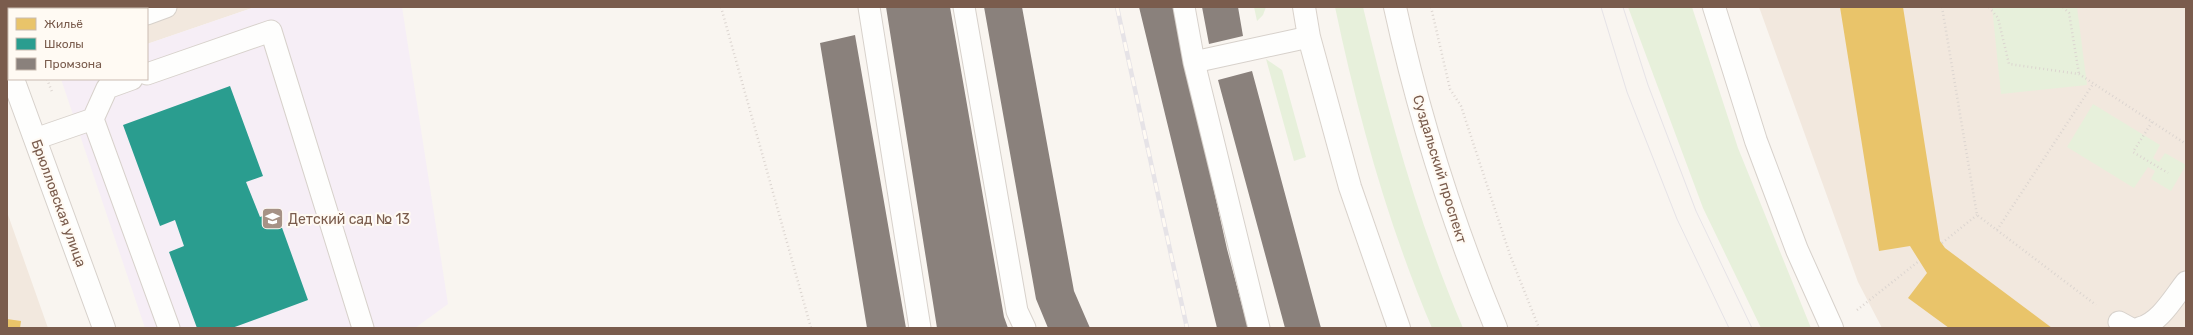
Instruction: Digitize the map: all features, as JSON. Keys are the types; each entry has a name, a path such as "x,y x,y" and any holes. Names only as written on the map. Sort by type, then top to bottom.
{"main road":[{"path":"1304,7 1309,37 1350,187 1399,328"},
{"name":"Суздальский проспект","path":"1396,7 1408,63 1436,162 1474,275 1496,328"},
{"path":"1714,7 1756,142 1797,250 1832,328"},
{"name":"Брюлловская улица","path":"14,80 104,328"}],"lane":[{"path":"148,14 166,7"},
{"path":"870,7 920,328"},
{"path":"964,7 1018,311 1025,328"},
{"path":"1184,7 1194,62 1259,328"},
{"path":"148,74 271,31 363,328"},
{"path":"1194,62 1309,37"},
{"path":"129,80 107,88 93,118 169,328"},
{"path":"35,139 93,118"},
{"path":"2139,328 2146,326 2161,314 2186,282"}],"path":[{"path":"721,7 811,328"},
{"path":"1431,7 1450,90 1461,106 1510,255 1539,328"},
{"path":"1942,7 1977,215 2125,325"},
{"path":"1989,7 1998,18 2008,64 2079,74 2186,144"},
{"path":"2063,7 2069,13 2079,74"},
{"path":"1997,230 2093,84"},
{"path":"2152,122 2133,152 2168,173"},
{"path":"1942,243 1977,215"},
{"path":"1854,312 1919,260"}],"shaded area":[{"path":"255,7 148,44 148,8 34,8"},
{"name":"Детский сад № 13","path":"255,7 402,7 448,304 415,328 145,328 61,80 148,80 148,44"},
{"path":"1759,7 2186,7 2186,328 1882,328 1858,282"},
{"path":"7,212 48,328 7,328"}],"green space":[{"path":"1254,7 1266,7 1263,15 1257,21"},
{"path":"1335,7 1363,7 1383,89 1406,170 1432,250 1463,328 1432,328 1416,289 1388,210 1364,129"},
{"path":"1628,7 1692,7 1738,148 1811,328 1761,328 1703,208"},
{"path":"1992,7 2077,7 2087,85 2001,94"},
{"path":"1266,59 1282,70 1306,157 1294,161"},
{"path":"2093,104 2160,145 2153,158 2159,162 2165,153 2186,165 2171,191 2151,179 2155,171 2148,167 2134,188 2067,147"}],"building: Жильё":[{"path":"1840,7 1903,7 1940,241 1945,248 2052,328 1949,328 1908,298 1927,273 1910,246 1879,251"},
{"path":"7,319 21,321 20,328 7,328"}],"building: Школы":[{"path":"230,86 263,176 246,182 260,217 276,211 308,300 232,328 197,328 169,252 184,246 175,220 160,226 123,125"}],"building: Промзона":[{"path":"886,7 950,7 1004,317 1008,328 937,328"},
{"path":"984,7 1022,7 1074,291 1090,328 1048,328 1036,299"},
{"path":"1139,7 1173,7 1227,249 1248,328 1217,328"},
{"path":"1202,7 1238,7 1243,36 1209,44"},
{"path":"855,35 906,328 867,328 820,43"},
{"path":"1252,71 1321,328 1285,328 1218,80"}],"tram line":[{"path":"1601,7 1627,92 1677,219 1729,328"},
{"path":"1623,7 1648,85 1696,211 1752,328"}],"railway":[{"path":"1117,7 1187,328"}],"place":[{"name":"Детский сад № 13","path":"272,219"}]}
